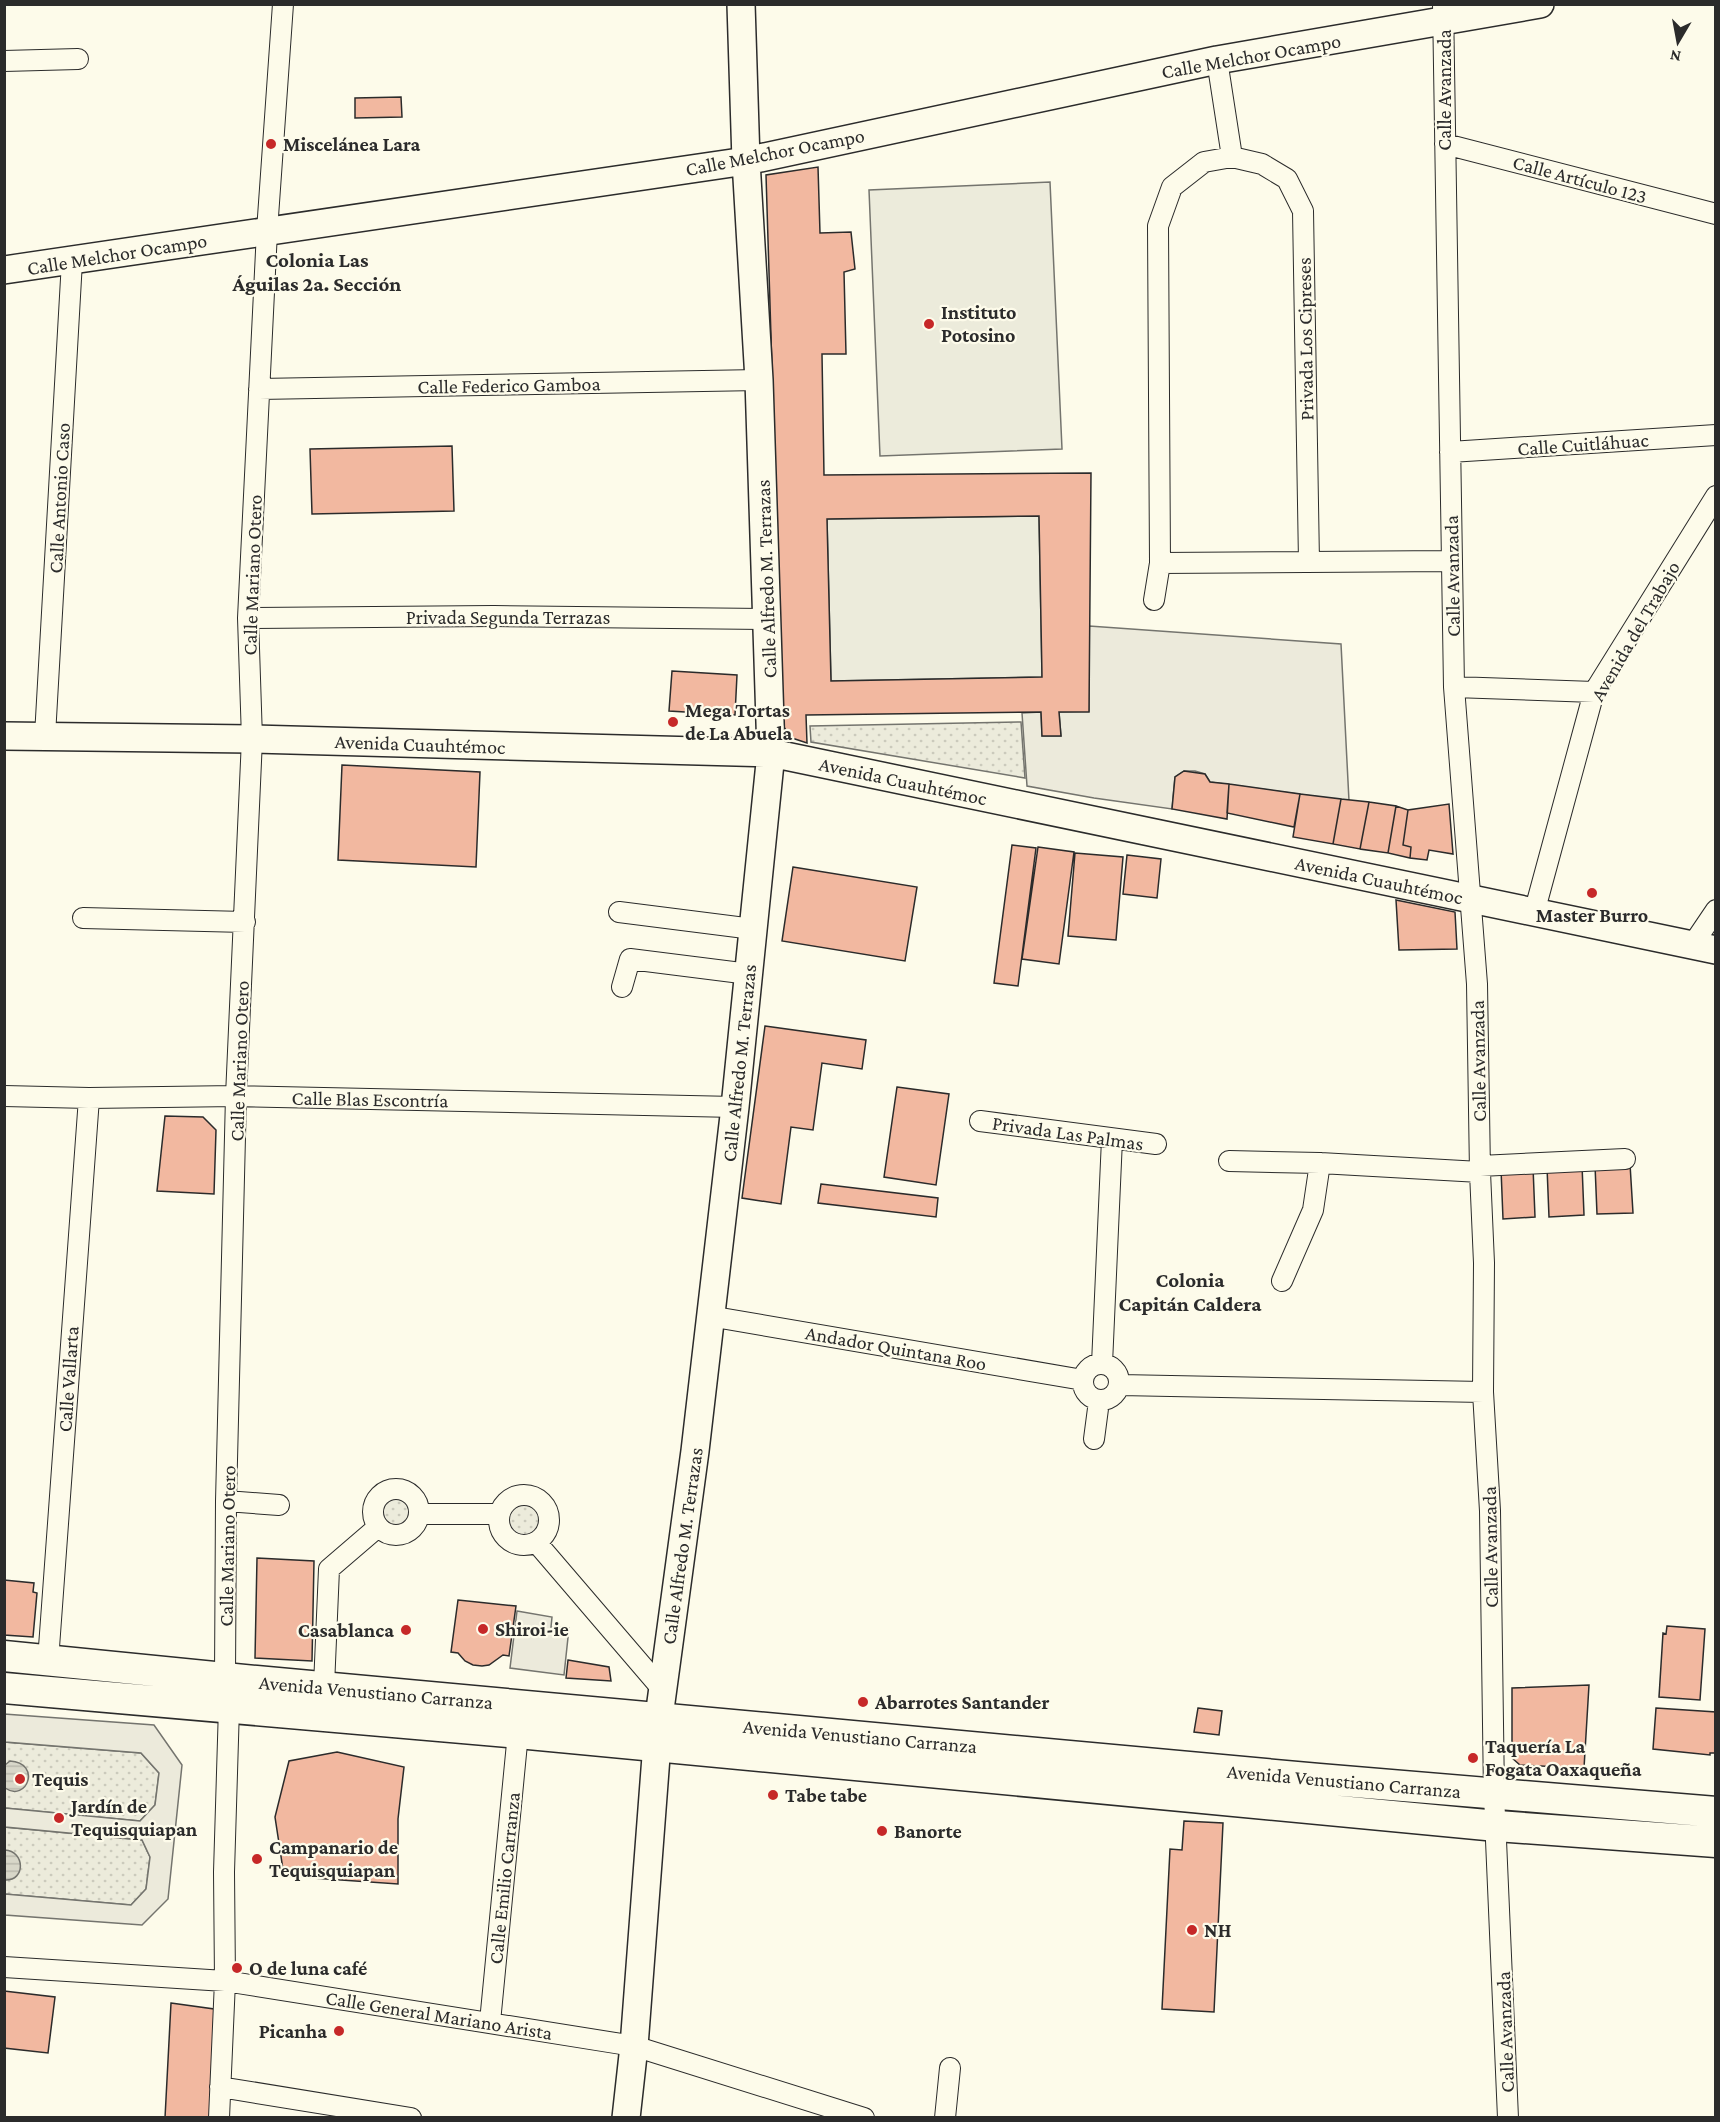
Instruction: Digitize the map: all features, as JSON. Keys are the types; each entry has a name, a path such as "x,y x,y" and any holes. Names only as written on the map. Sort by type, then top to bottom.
{"main road":[{"name":"Avenida Venustiano Carranza","path":"4,1656 1494,1794 1716,1812"},
{"name":"Avenida Venustiano Carranza","path":"4,1688 518,1733 659,1717 1497,1826 1716,1842"}],"street":[{"name":"Calle Mariano Otero","path":"219,2118 225,1981 224,1872 229,1707 225,1677 226,1501 236,1096 252,739 248,618 267,231 283,4"},
{"name":"Calle Alfredo M. Terrazas","path":"626,2118 634,2046 659,1717 695,1451 735,1107 771,753 759,381 746,161 741,4"},
{"name":"Calle Melchor Ocampo","path":"4,270 746,161 1444,13 1540,4"},
{"name":"Calle Avanzada","path":"1444,13 1454,687 1477,984 1484,1263 1483,1392 1490,1511 1494,1794 1508,2118"},
{"path":"4,61 78,59"},
{"path":"1217,60 1232,157"},
{"name":"Calle Artículo 123","path":"1445,144 1716,214"},
{"name":"Privada Los Cipreses","path":"1154,600 1160,562 1158,226 1172,187 1204,162 1232,157 1262,164 1287,179 1303,211 1309,562"},
{"name":"Calle Antonio Caso","path":"45,736 72,261"},
{"name":"Calle Federico Gamboa","path":"259,389 759,381"},
{"name":"Calle Cuitláhuac","path":"1450,452 1716,435"},
{"name":"Avenida del Trabajo","path":"1534,913 1594,692 1716,496"},
{"path":"1160,562 1451,561"},
{"name":"Privada Segunda Terrazas","path":"248,618 494,616 767,618"},
{"path":"1454,687 1594,692"},
{"name":"Avenida Cuauhtémoc","path":"4,736 252,739 771,753 1704,947"},
{"path":"1704,947 1716,910"},
{"path":"619,912 753,929"},
{"path":"83,918 245,922"},
{"path":"622,987 630,959 749,974"},
{"name":"Calle Blas Escontría","path":"4,1096 89,1098 236,1096 735,1107"},
{"name":"Calle Vallarta","path":"48,1661 89,1098"},
{"name":"Privada Las Palmas","path":"980,1121 1156,1144"},
{"path":"1102,1364 1112,1139"},
{"path":"1229,1161 1480,1169 1625,1159"},
{"path":"1282,1281 1313,1210 1320,1163"},
{"name":"Andador Quintana Roo","path":"710,1316 1083,1380"},
{"path":"1102,1364 1115,1370 1119,1385 1113,1397 1100,1401 1086,1394 1083,1380 1089,1368 1102,1364"},
{"path":"1119,1385 1483,1392"},
{"path":"1094,1439 1100,1401"},
{"path":"388,1490 403,1490 415,1499 419,1514 413,1527 406,1532 392,1534 378,1527 374,1521 373,1506 376,1499 388,1490"},
{"path":"515,1496 531,1496 544,1506 549,1521 543,1537 536,1542 520,1545 505,1538 498,1522 499,1514 507,1500 515,1496"},
{"path":"226,1501 279,1505"},
{"path":"419,1514 499,1514"},
{"path":"324,1686 329,1569 378,1527"},
{"path":"536,1542 659,1717"},
{"name":"Calle Emilio Carranza","path":"490,2022 518,1733"},
{"name":"Calle General Mariano Arista","path":"4,1967 225,1981 634,2046 808,2109 864,2118"},
{"path":"945,2118 950,2068"},
{"path":"220,2087 411,2118"}],"shaded area":[{"path":"1050,182 1062,449 880,456 869,190"},
{"path":"1039,516 1042,677 831,681 827,519"},
{"path":"1089,626 1341,644 1349,801 1210,782 1205,774 1195,771 1184,771 1175,777 1172,809 1027,786 1022,713 1041,712 1042,736 1061,736 1059,712 1089,711"},
{"path":"1021,722 1025,778 811,742 810,726"},
{"path":"396,1493 410,1498 415,1512 410,1526 396,1531 382,1526 377,1512 382,1498"},
{"path":"523,1500 537,1505 542,1519 537,1533 523,1538 509,1533 504,1519 509,1505"},
{"path":"517,1611 552,1617 551,1627 569,1628 564,1675 510,1668"},
{"name":"Jardín de Tequisquiapan","path":"4,1714 154,1725 182,1765 168,1899 142,1925 5,1915 5,1894 131,1905 146,1889 150,1857 142,1840 5,1827 5,1808 140,1821 155,1805 159,1773 141,1753 5,1742"},
{"path":"4,1742 141,1753 159,1773 155,1805 140,1821 5,1808"},
{"path":"10,1761 20,1763 26,1768 28,1781 20,1790 13,1791 5,1788 5,1765"},
{"path":"4,1827 142,1840 150,1857 146,1889 131,1905 5,1894"},
{"path":"5,1850 16,1855 20,1871 12,1879 5,1880"}],"building":[{"path":"401,97 402,117 355,118 355,98"},
{"path":"818,167 820,233 851,232 855,269 844,272 846,354 822,354 824,475 1091,473 1089,712 1059,712 1061,736 1042,736 1041,712 806,715 807,743 792,738 783,726 766,175","holes":["1039,516 1042,677 831,681 827,519"]},
{"path":"452,446 454,511 312,514 310,449"},
{"path":"672,671 737,675 735,715 669,711"},
{"path":"342,765 480,772 476,867 338,860"},
{"path":"1184,771 1205,774 1210,782 1229,784 1227,819 1172,809 1175,777"},
{"path":"1229,784 1300,794 1294,827 1227,813"},
{"path":"1300,794 1341,799 1333,844 1293,837"},
{"path":"1341,799 1369,802 1360,849 1333,844"},
{"path":"1369,802 1396,806 1388,853 1360,849"},
{"path":"1449,804 1453,854 1429,850 1427,860 1410,858 1411,847 1403,845 1408,810"},
{"path":"1396,806 1408,810 1403,845 1411,847 1410,858 1388,853"},
{"path":"1012,845 1036,848 1018,986 994,983"},
{"path":"1038,847 1074,852 1059,964 1022,959"},
{"path":"1075,853 1123,857 1116,940 1068,936"},
{"path":"1127,855 1161,859 1157,898 1123,894"},
{"path":"793,867 917,887 905,961 782,941"},
{"path":"1396,900 1455,912 1457,949 1399,950"},
{"path":"765,1026 866,1040 862,1069 822,1063 813,1130 791,1127 781,1204 742,1198"},
{"path":"897,1087 949,1094 936,1185 884,1177"},
{"path":"165,1116 203,1117 216,1130 214,1194 157,1191"},
{"path":"1630,1164 1633,1213 1597,1214 1595,1165"},
{"path":"1582,1165 1584,1215 1549,1217 1547,1167"},
{"path":"1533,1167 1535,1217 1503,1219 1501,1169"},
{"path":"821,1184 938,1198 936,1217 818,1203"},
{"path":"257,1558 314,1561 312,1661 255,1658"},
{"path":"4,1580 34,1583 33,1592 37,1593 33,1637 4,1635"},
{"name":"Shiroi-ie","path":"458,1600 516,1606 509,1656 503,1655 489,1665 482,1666 473,1665 465,1661 458,1653 451,1652"},
{"path":"1667,1626 1705,1629 1700,1700 1659,1697 1663,1633 1666,1634"},
{"path":"568,1660 609,1667 611,1681 566,1678"},
{"path":"1589,1685 1584,1768 1520,1765 1512,1758 1512,1688"},
{"path":"1198,1708 1222,1711 1219,1735 1194,1732"},
{"path":"1656,1708 1716,1712 1716,1753 1710,1753 1710,1755 1653,1749"},
{"path":"337,1752 404,1767 398,1819 398,1884 284,1876 275,1817 289,1761"},
{"name":"NH","path":"1184,1821 1223,1823 1214,2012 1162,2009 1170,1849 1182,1850"},
{"path":"4,1991 55,1997 48,2053 4,2048"},
{"path":"171,2003 214,2009 211,2118 165,2118"}],"place":[{"name":"Miscelánea Lara","path":"271,144"},
{"name":"Instituto Potosino","path":"929,324"},
{"name":"Mega Tortas de La Abuela","path":"673,722"},
{"name":"Master Burro","path":"1592,893"},
{"name":"Shiroi-ie","path":"483,1629"},
{"name":"Casablanca","path":"406,1630"},
{"name":"Abarrotes Santander","path":"863,1702"},
{"name":"Taquería La Fogata Oaxaqueña","path":"1473,1758"},
{"name":"Tequis","path":"20,1779"},
{"name":"Tabe tabe","path":"773,1795"},
{"name":"Jardín de Tequisquiapan","path":"59,1818"},
{"name":"Banorte","path":"882,1831"},
{"name":"Campanario de Tequisquiapan","path":"257,1859"},
{"name":"NH","path":"1192,1930"},
{"name":"O de luna café","path":"237,1968"},
{"name":"Picanha","path":"339,2031"}],"district":[{"name":"Colonia Las Águilas 2a. Sección","path":"317,272"},
{"name":"Colonia Capitán Caldera","path":"1190,1292"}]}
